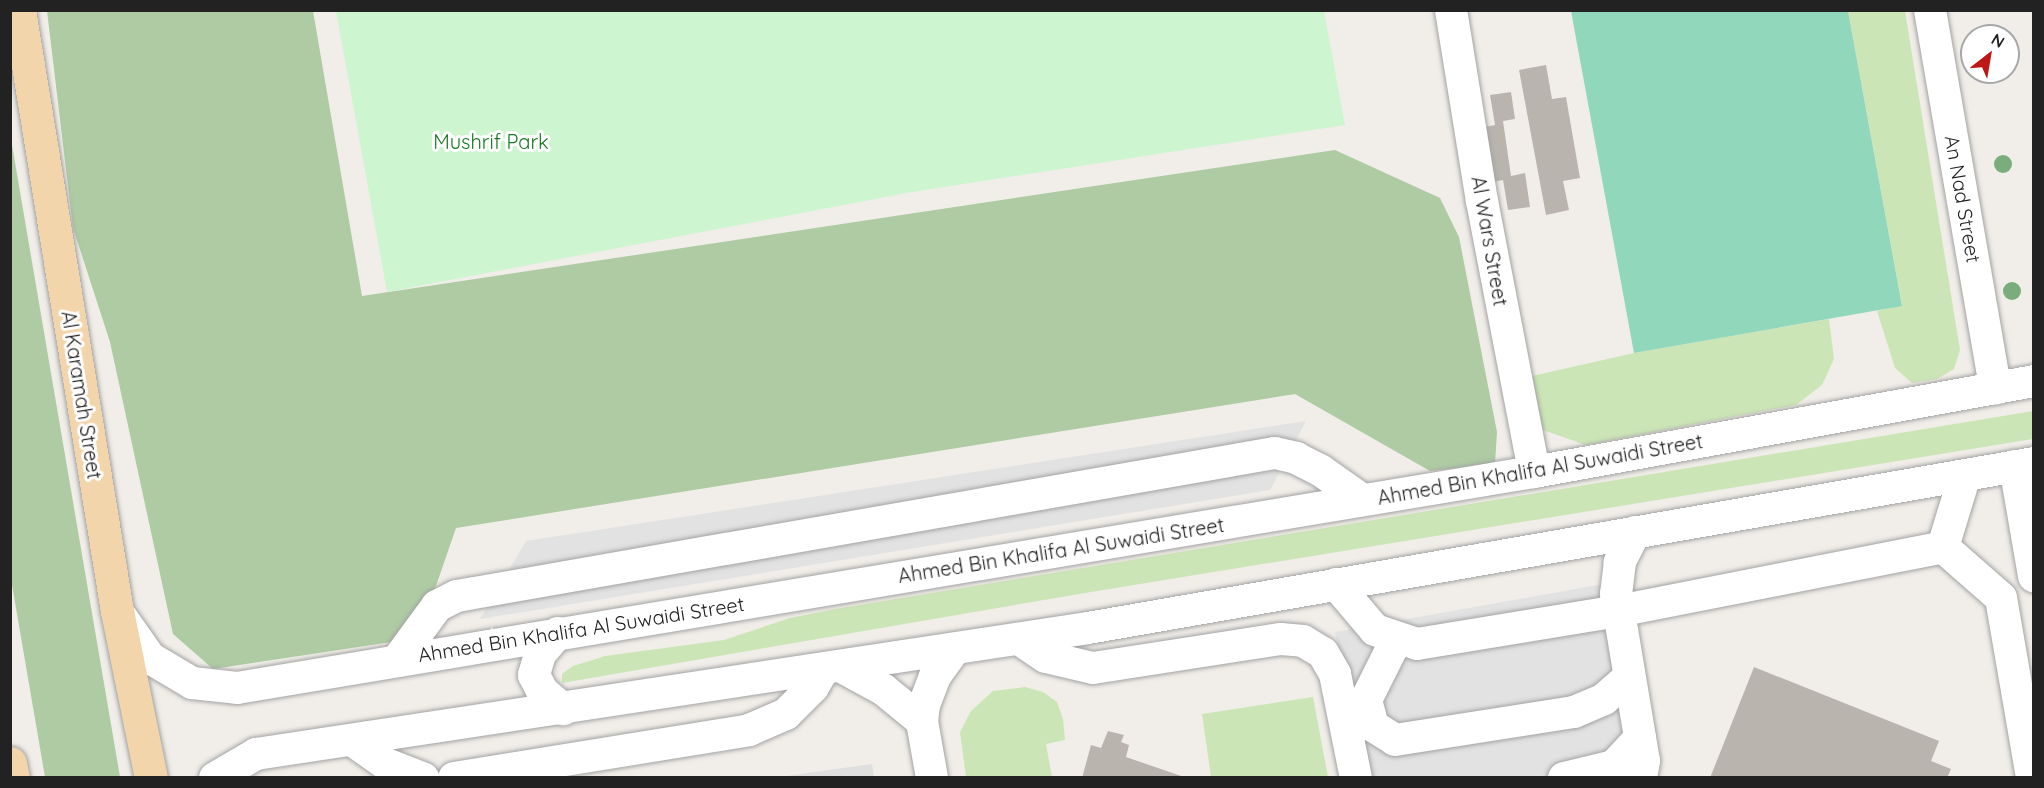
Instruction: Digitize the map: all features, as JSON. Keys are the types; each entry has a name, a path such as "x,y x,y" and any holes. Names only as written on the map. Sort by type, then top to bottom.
{"main road":[{"name":"Al Karamah Street","path":"19,10 117,611 151,777"},
{"path":"10,763 13,777"}],"street":[{"name":"Al Wars Street","path":"1451,10 1482,201 1534,472"},
{"name":"An Nad Street","path":"1930,10 1995,388"},
{"name":"Ahmed Bin Khalifa Al Suwaidi Street","path":"117,611 150,658 192,683 237,688 399,658 1534,472 2034,381"},
{"path":"399,658 437,606 457,596 1275,453 1296,458 1320,470 1361,499"},
{"path":"215,777 256,754 954,650 2024,465 2034,576"},
{"path":"1943,547 1965,474"},
{"path":"1635,532 1617,578 1618,611 1644,761 1641,777"},
{"path":"1943,547 2001,598 2032,777"},
{"path":"1336,584 1366,623 1396,640 1428,643 1618,611 1943,547"},
{"path":"2001,598 2034,589"},
{"path":"558,633 540,654 534,675 542,691 562,709"},
{"path":"1019,639 1046,657 1093,668 1281,639 1303,641 1323,653 1335,674 1356,777"},
{"path":"1396,640 1366,700 1373,726 1395,740 1574,711 1604,699 1629,677"},
{"path":"932,777 922,721 929,690 954,650"},
{"path":"832,668 884,690 922,721"},
{"path":"454,777 749,730 786,714 832,668"},
{"path":"1564,777 1614,766 1640,738"},
{"path":"352,740 386,764 423,777"}],"shaded area":[{"path":"1306,421 1270,490 480,619 526,541"},
{"path":"1603,584 1649,777 1361,777 1335,632"},
{"path":"872,764 874,777 779,777"}],"green space":[{"path":"47,11 313,11 362,296 1335,150 1440,198 1459,237 1497,432 1495,464 1430,471 1295,394 456,528 418,638 213,669 173,634 110,342 73,228"},
{"name":"Mushrif Park","path":"336,11 1324,11 1345,125 912,192 387,292"},
{"path":"1571,11 1848,11 1902,306 1634,353"},
{"path":"1848,11 1905,11 1960,350 1954,369 1937,379 1912,383 1895,368 1877,311 1902,305"},
{"path":"11,139 120,777 45,777 11,579"},
{"path":"1829,319 1834,359 1822,385 1796,405 1586,445 1543,430 1532,376 1634,353"},
{"path":"2033,411 2033,439 1085,593 562,683 562,674 573,666 605,656 724,640 790,618 835,609"},
{"path":"1025,687 1043,692 1057,702 1063,719 1065,740 1046,744 1052,777 966,777 960,732 971,711 993,691"},
{"path":"1313,697 1328,777 1211,777 1202,714"}],"building":[{"path":"1546,65 1552,99 1566,97 1580,178 1563,181 1569,210 1546,215 1519,70"},
{"path":"1511,92 1515,119 1503,121 1511,176 1525,173 1530,207 1508,210 1503,180 1493,182 1485,127 1495,125 1490,95"},
{"path":"1754,667 1939,741 1931,761 1951,769 1947,778 1710,778"},
{"path":"1108,731 1124,735 1121,742 1129,745 1126,757 1187,778 1082,778 1091,745 1101,748"}]}
